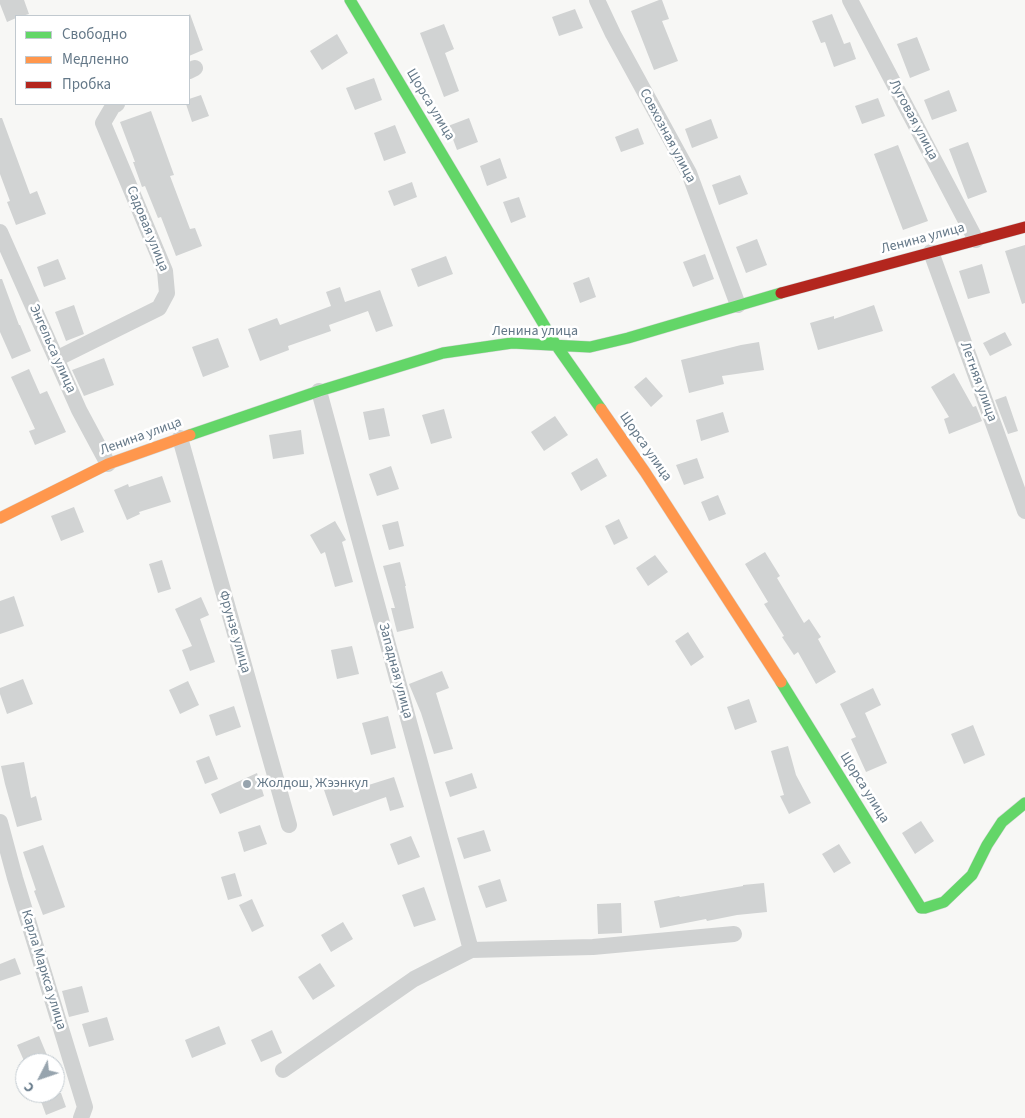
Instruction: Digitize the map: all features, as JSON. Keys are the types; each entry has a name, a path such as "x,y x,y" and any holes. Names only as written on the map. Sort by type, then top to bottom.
{"street":[{"name":"Щорса улица","path":"350,0 556,345 656,489 778,678 921,908 944,902 972,875 987,845 1002,822 1025,803"},
{"name":"Совхозная улица","path":"597,0 613,34 689,173 738,305"},
{"name":"Луговая улица","path":"850,0 976,240"},
{"name":"Садовая улица","path":"56,359 159,308 167,293 165,271 103,123 115,105"},
{"name":"Ленина улица","path":"0,518 108,464 180,438 443,353 512,343 590,347 1025,227"},
{"name":"Энгельса улица","path":"0,232 79,410 108,464"},
{"name":"Летняя улица","path":"931,252 1025,511"},
{"name":"Западная улица","path":"319,392 471,950"},
{"name":"Фрунзе улица","path":"180,438 289,825"},
{"name":"Карла Маркса улица","path":"0,822 15,878 85,1107 81,1118"},
{"path":"283,1070 414,980 471,950 593,947 734,934"}],"building":[{"path":"0,0 24,0 29,14 15,15 15,18 7,22"},
{"path":"662,0 669,19 662,21 678,61 654,70 631,11"},
{"path":"575,9 583,28 559,36 552,17"},
{"path":"190,14 203,50 190,56 190,15"},
{"path":"832,14 844,44 850,42 856,59 834,67 825,42 821,43 812,21"},
{"path":"444,24 454,49 445,53 459,91 444,97 420,33"},
{"path":"337,34 348,53 322,70 310,51"},
{"path":"917,37 930,70 910,78 897,44"},
{"path":"374,78 382,100 355,110 346,88"},
{"path":"949,90 957,111 932,120 924,100"},
{"path":"201,95 209,116 192,122 186,105 190,105 190,99"},
{"path":"878,98 885,116 862,124 855,106"},
{"path":"151,111 174,175 170,176 190,229 195,228 202,246 176,256 161,217 158,218 145,186 142,187 120,122"},
{"path":"0,118 2,118 30,194 37,191 46,214 16,225 7,202 10,201 0,174"},
{"path":"469,118 478,142 457,150 448,126"},
{"path":"711,119 718,138 692,148 685,129"},
{"path":"395,125 406,153 384,161 374,133"},
{"path":"638,128 644,144 621,152 615,137"},
{"path":"968,142 987,192 968,199 949,149"},
{"path":"898,145 928,221 903,230 874,154"},
{"path":"500,158 507,178 487,186 480,166"},
{"path":"740,175 748,194 719,205 712,185"},
{"path":"412,182 417,197 394,206 388,191"},
{"path":"519,197 526,217 511,223 503,202"},
{"path":"757,239 767,265 746,273 736,247"},
{"path":"1025,245 1025,303 1022,304 1005,251"},
{"path":"705,254 714,279 693,287 683,262"},
{"path":"446,256 453,274 418,287 411,269"},
{"path":"58,259 66,279 44,287 37,267"},
{"path":"982,264 990,293 968,299 959,271"},
{"path":"589,277 596,297 580,303 573,283"},
{"path":"0,279 2,279 31,351 12,359 0,332"},
{"path":"340,287 345,302 380,290 393,326 376,332 368,311 329,325 331,331 288,346 289,350 260,361 248,329 277,318 280,325 331,306 326,292"},
{"path":"74,305 84,334 66,341 55,312"},
{"path":"874,305 883,331 818,350 810,323 834,316 834,319"},
{"path":"1005,332 1012,345 990,356 983,343"},
{"path":"218,338 229,367 203,377 192,347"},
{"path":"759,342 764,370 722,376 724,384 689,393 681,360"},
{"path":"104,358 114,385 84,396 72,370"},
{"path":"29,369 40,394 47,391 66,432 35,445 29,431 35,429 11,377"},
{"path":"954,373 973,407 976,406 982,421 949,434 944,419 949,417 931,387"},
{"path":"646,377 663,396 651,407 634,387"},
{"path":"1006,396 1018,431 1008,434 995,400"},
{"path":"384,408 390,436 369,440 363,412"},
{"path":"444,409 452,438 431,444 422,415"},
{"path":"723,412 729,432 701,441 696,420"},
{"path":"555,416 568,435 544,451 531,432"},
{"path":"301,430 304,454 273,459 269,435"},
{"path":"597,458 607,476 581,491 571,473"},
{"path":"697,458 704,478 684,485 676,465"},
{"path":"391,466 399,489 377,496 369,474"},
{"path":"162,476 171,502 139,512 140,514 127,520 114,490 128,484 129,487"},
{"path":"718,495 726,514 709,521 701,502"},
{"path":"74,507 84,532 61,541 51,516"},
{"path":"619,519 628,538 614,545 605,526"},
{"path":"335,521 346,540 342,542 353,582 335,587 325,552 321,554 310,535"},
{"path":"398,521 404,546 389,550 382,525"},
{"path":"765,552 780,576 777,578 804,623 809,619 821,637 818,639 836,672 816,684 798,652 794,655 782,637 784,636 764,604 768,602 745,564"},
{"path":"655,555 668,572 648,586 636,568"},
{"path":"162,560 171,589 158,593 149,564"},
{"path":"400,562 414,628 397,632 391,608 395,608 383,566"},
{"path":"14,596 24,626 0,634 0,601"},
{"path":"201,597 209,615 200,619 215,662 190,671 182,650 192,646 175,609"},
{"path":"688,632 704,657 691,666 675,641"},
{"path":"352,646 359,674 337,679 331,650"},
{"path":"442,671 449,688 436,693 453,749 434,754 421,713 409,684"},
{"path":"23,679 33,704 7,714 0,694 0,688"},
{"path":"188,681 199,705 180,714 169,690"},
{"path":"873,688 881,705 865,713 887,763 866,772 851,739 856,737 840,704"},
{"path":"749,699 757,722 735,730 727,707"},
{"path":"234,706 241,727 216,736 209,715"},
{"path":"388,716 396,748 371,755 362,723"},
{"path":"973,725 985,755 964,764 951,734"},
{"path":"788,746 796,775 811,803 789,814 780,796 784,795 771,751"},
{"path":"209,756 218,779 205,784 196,761"},
{"path":"24,762 31,798 36,796 42,820 17,827 1,766"},
{"name":"Жолдош, Жээнкул","path":"257,773 264,796 220,814 211,794"},
{"path":"472,773 477,788 450,797 445,782"},
{"path":"394,777 404,807 390,811 386,797 333,816 324,790 355,779 359,788"},
{"path":"921,821 934,841 915,854 902,833"},
{"path":"260,825 267,844 244,852 238,832"},
{"path":"484,830 491,851 464,859 457,838"},
{"path":"411,836 420,857 398,865 390,844"},
{"path":"839,844 851,863 834,873 822,854"},
{"path":"43,845 65,907 43,915 23,852"},
{"path":"235,873 242,896 228,900 221,877"},
{"path":"500,879 507,901 486,908 478,886"},
{"path":"764,883 767,912 707,921 706,919 660,928 654,901"},
{"path":"424,887 436,920 414,927 402,895"},
{"path":"252,899 264,926 252,932 239,905"},
{"path":"621,903 622,933 598,934 597,904"},
{"path":"343,922 353,939 331,952 321,935"},
{"path":"15,958 21,974 0,981 0,964"},
{"path":"320,963 335,986 313,1000 298,977"},
{"path":"82,986 89,1012 69,1017 62,991"},
{"path":"107,1017 114,1040 89,1047 82,1024"},
{"path":"219,1026 226,1044 192,1058 185,1040"},
{"path":"272,1030 282,1053 261,1062 251,1040"},
{"path":"39,1036 46,1053 21,1053 17,1045"},
{"path":"42,1103 65,1103 66,1107 46,1115"}],"traffic: fast":[{"path":"350,0 556,345 601,409"},
{"path":"190,435 319,391 443,353 512,343 590,347 628,338 781,293"},
{"path":"781,682 921,908 944,902 972,875 987,845 1002,822 1025,803"}],"traffic: slow":[{"path":"601,409 645,472 781,682"},
{"path":"0,518 108,464 190,435"}],"traffic: jam":[{"path":"781,293 1025,227"}],"place":[{"name":"Жолдош, Жээнкул","path":"247,784"}]}
